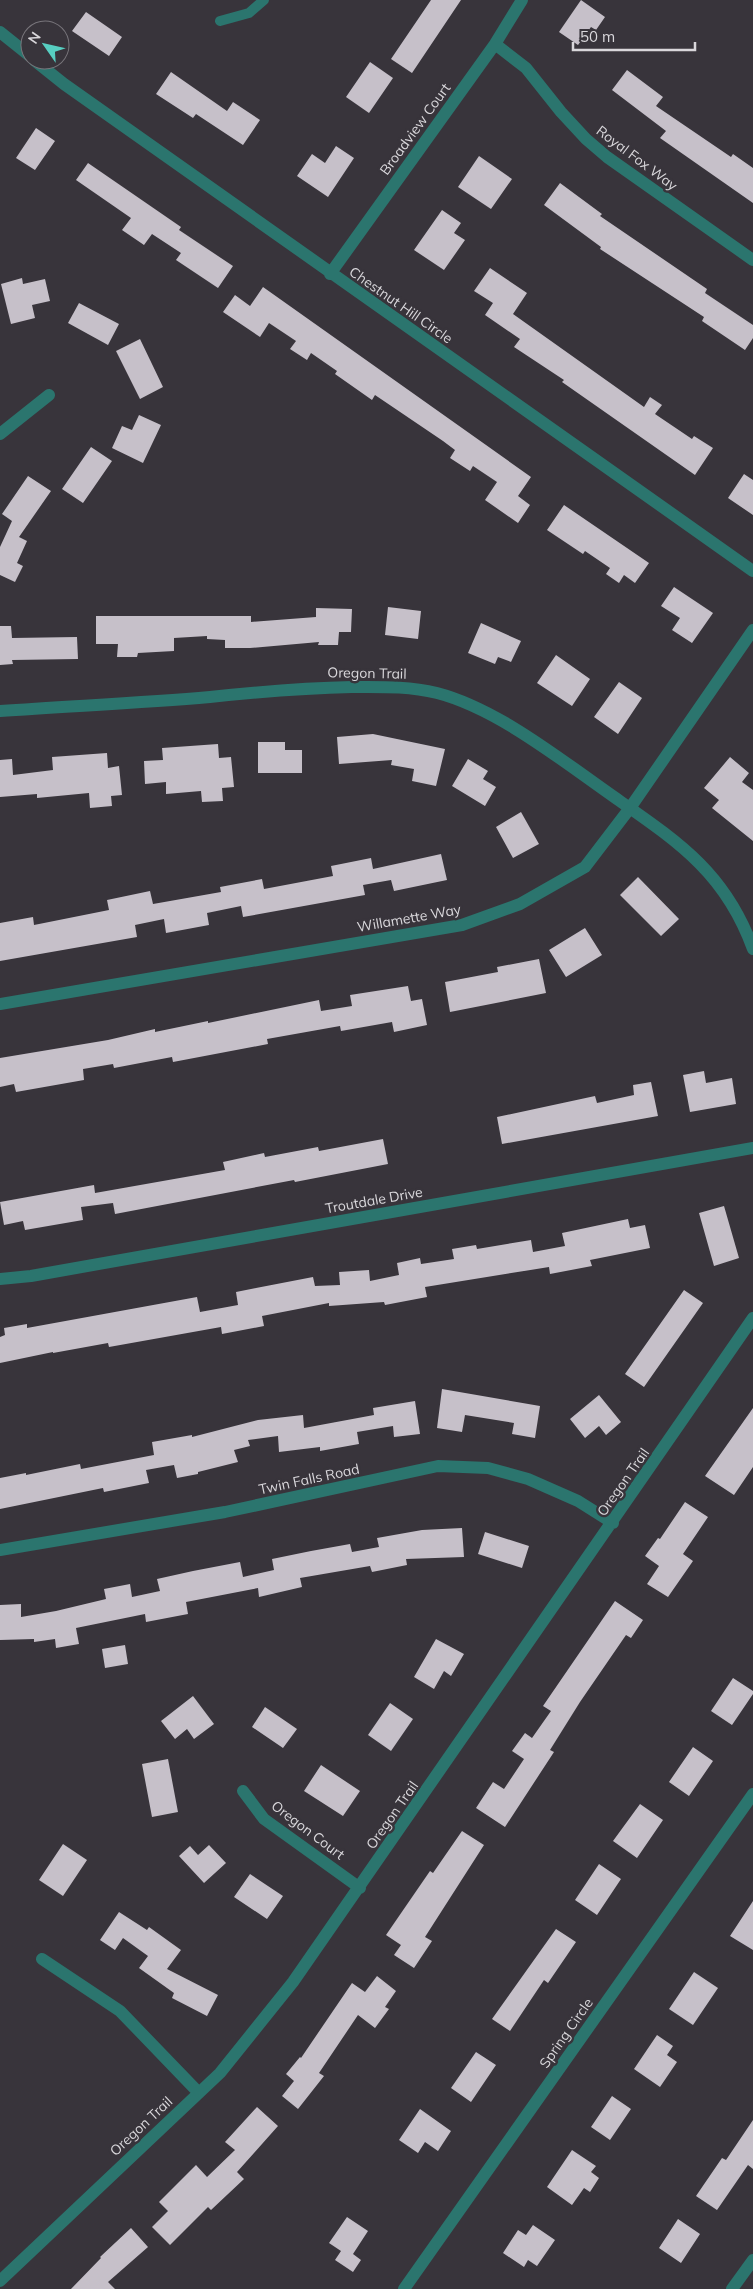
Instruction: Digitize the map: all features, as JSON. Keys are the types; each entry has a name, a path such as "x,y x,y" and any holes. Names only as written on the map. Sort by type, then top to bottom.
{"street":[{"name":"Broadview Court","path":"330,274 495,44 522,0"},
{"path":"0,32 20,48"},
{"name":"Royal Fox Way","path":"495,44 526,68 586,139 607,157 753,260"},
{"name":"Chestnut Hill Circle","path":"46,70 330,274 753,571"},
{"path":"0,434 49,395"},
{"name":"Willamette Way","path":"0,1004 462,925 520,904 585,866 630,808 753,630"},
{"name":"Oregon Trail","path":"0,710 307,688 400,686 438,693 476,707 535,742 675,840 711,874 733,903 745,926 753,948"},
{"name":"Troutdale Drive","path":"0,1280 753,1148"},
{"name":"Oregon Trail","path":"0,2281 114,2171 220,2073 293,1982 613,1523 753,1318"},
{"name":"Twin Falls Road","path":"0,1550 225,1512 438,1466 488,1468 528,1479 578,1501 613,1523"},
{"name":"Oregon Court","path":"243,1791 264,1819 360,1888"},
{"name":"Spring Circle","path":"404,2289 753,1794"},
{"path":"42,1959 120,2011 199,2093"},
{"path":"732,2289 753,2260"}],"lane":[{"path":"220,21 249,13 264,0"}],"building":[{"path":"431,0 461,0 412,73 391,59"},
{"path":"581,0 605,17 596,30 591,27 578,45 559,32"},
{"path":"86,12 122,37 109,56 72,31"},
{"path":"370,62 393,78 369,113 346,97"},
{"path":"627,70 663,97 656,106 731,157 733,154 753,168 753,203 660,138 666,131 612,90"},
{"path":"171,72 227,111 233,102 260,120 243,145 196,114 193,118 156,94"},
{"path":"36,128 55,141 35,170 16,158"},
{"path":"336,146 354,158 328,197 297,176 312,154 325,163"},
{"path":"479,156 512,179 491,209 458,187"},
{"path":"88,163 181,227 179,230 233,266 218,288 176,260 181,253 152,234 144,245 122,230 131,218 76,180"},
{"path":"560,183 602,214 600,216 707,289 705,293 753,325 753,338 745,350 702,321 704,317 600,249 601,247 544,205"},
{"path":"442,210 461,223 454,233 465,240 444,270 414,250"},
{"path":"490,268 527,293 513,314 644,407 650,397 662,405 655,414 692,439 694,436 713,448 695,475 562,382 564,380 514,347 520,339 485,315 493,303 474,291"},
{"path":"22,278 23,284 45,279 50,301 32,305 35,318 11,324 1,284"},
{"path":"263,287 531,477 518,496 530,505 518,523 485,500 497,482 473,466 470,471 450,458 455,450 443,441 375,395 372,400 335,374 337,371 311,353 307,360 290,349 296,341 269,323 260,337 223,312 235,295 250,306"},
{"path":"79,303 119,324 108,345 68,323"},
{"path":"140,339 163,387 140,399 116,351"},
{"path":"139,415 161,425 143,463 112,448 122,426 132,430"},
{"path":"91,447 112,461 83,503 62,489"},
{"path":"744,474 753,480 753,515 728,498"},
{"path":"28,476 51,491 19,537 27,541 17,563 23,566 15,582 0,575 0,547 12,521 2,514"},
{"path":"564,505 649,563 635,583 624,575 619,583 606,574 610,568 585,551 583,554 547,530"},
{"path":"674,587 713,613 692,643 672,630 680,618 661,606"},
{"path":"388,607 421,611 418,639 385,635"},
{"path":"316,608 352,609 351,632 339,632 338,645 318,645 319,642 250,648 225,648 225,640 207,639 207,636 174,638 174,651 138,653 137,657 117,657 118,644 96,644 96,616 251,616 251,622 316,617"},
{"path":"481,623 521,641 511,662 498,657 495,664 468,653"},
{"path":"0,626 11,626 12,638 77,637 78,659 12,660 13,664 0,665"},
{"path":"556,655 590,679 572,706 537,683"},
{"path":"619,682 642,698 618,734 594,717"},
{"path":"373,734 445,749 436,786 412,781 414,769 391,765 392,760 339,764 337,737"},
{"path":"258,742 285,742 285,750 302,750 302,773 258,773"},
{"path":"218,744 219,758 231,757 234,787 222,788 223,801 202,802 201,791 166,794 166,782 145,784 144,761 163,760 162,748"},
{"path":"107,753 108,768 119,766 122,795 111,796 112,806 90,808 89,793 37,798 37,794 0,797 0,760 12,759 13,775 53,770 52,757"},
{"path":"730,757 749,773 742,782 753,790 753,841 712,808 719,800 704,788"},
{"path":"468,759 488,771 483,779 496,787 485,806 452,786"},
{"path":"521,812 539,844 513,858 496,827"},
{"path":"441,854 447,880 394,891 391,880 363,885 365,895 243,917 241,906 207,913 209,925 166,933 164,919 135,925 137,937 0,961 0,923 33,917 34,925 109,910 107,900 150,891 153,904 221,892 220,887 262,879 264,889 333,876 331,866 371,858 373,869"},
{"path":"638,877 679,919 661,936 620,895"},
{"path":"585,928 602,955 566,977 549,950"},
{"path":"539,959 546,993 450,1012 445,982 498,972 497,967"},
{"path":"408,986 411,1001 422,999 427,1025 394,1032 392,1022 341,1031 340,1026 267,1039 268,1044 173,1062 172,1057 114,1068 113,1064 83,1069 84,1080 16,1092 14,1084 0,1087 0,1058 108,1040 155,1029 155,1032 208,1021 208,1023 319,1000 321,1011 352,1006 350,995"},
{"path":"704,1071 706,1083 732,1078 736,1104 690,1112 683,1075"},
{"path":"651,1082 658,1116 502,1144 497,1117 595,1096 597,1103 634,1095 633,1085"},
{"path":"383,1139 388,1164 115,1214 113,1203 81,1207 83,1220 25,1230 23,1221 4,1225 0,1202 94,1185 95,1193 225,1170 223,1162 264,1153 265,1157 318,1147 319,1151"},
{"path":"724,1206 739,1258 714,1266 699,1213"},
{"path":"628,1219 630,1228 645,1225 650,1248 590,1260 592,1266 550,1274 549,1267 425,1287 427,1297 385,1305 384,1302 329,1306 329,1303 262,1316 264,1326 222,1334 221,1327 109,1347 108,1343 0,1363 0,1337 5,1335 4,1328 27,1324 27,1328 197,1297 200,1312 238,1305 236,1292 313,1277 315,1286 340,1285 339,1272 369,1270 370,1281 399,1275 397,1263 420,1258 421,1264 454,1259 452,1249 476,1245 477,1249 531,1240 533,1252 565,1246 562,1233"},
{"path":"684,1290 703,1303 644,1387 625,1374"},
{"path":"442,1389 540,1406 535,1438 512,1434 514,1423 465,1415 462,1432 437,1428"},
{"path":"599,1395 621,1422 606,1435 599,1426 585,1438 570,1419"},
{"path":"415,1401 420,1434 394,1437 393,1426 357,1432 359,1444 320,1451 320,1447 279,1452 278,1436 248,1440 250,1446 234,1450 238,1462 198,1472 198,1474 177,1478 174,1465 146,1470 149,1483 104,1492 103,1488 0,1509 0,1478 26,1473 26,1475 80,1464 81,1469 154,1455 152,1442 192,1435 192,1437 258,1420 303,1415 304,1428 374,1415 373,1408"},
{"path":"753,1408 753,1467 734,1495 705,1476"},
{"path":"685,1502 708,1517 683,1554 693,1561 668,1597 647,1584 659,1566 645,1556 658,1538 660,1539"},
{"path":"462,1528 464,1557 406,1559 407,1565 372,1572 370,1566 300,1578 302,1587 259,1597 258,1588 186,1602 188,1614 146,1622 145,1614 76,1628 79,1644 56,1648 55,1639 34,1642 34,1639 0,1640 0,1605 21,1604 21,1617 106,1599 104,1589 130,1584 132,1597 160,1591 157,1579 193,1571 240,1562 243,1577 274,1570 272,1559 350,1544 352,1552 379,1547 377,1538 422,1530"},
{"path":"485,1532 529,1546 522,1568 478,1554"},
{"path":"615,1601 643,1620 631,1638 626,1635 580,1702 550,1750 554,1752 505,1827 476,1808 493,1782 504,1789 524,1759 512,1751 525,1733 532,1738 551,1711 543,1706"},
{"path":"436,1639 464,1654 451,1676 444,1671 434,1689 414,1677"},
{"path":"125,1645 128,1664 105,1668 102,1649"},
{"path":"733,1678 753,1691 753,1694 732,1725 711,1711"},
{"path":"193,1696 214,1724 194,1739 187,1729 175,1739 161,1721"},
{"path":"390,1703 413,1719 391,1751 368,1735"},
{"path":"265,1707 297,1729 283,1748 252,1727"},
{"path":"693,1747 713,1761 689,1796 669,1782"},
{"path":"168,1759 178,1812 152,1817 142,1764"},
{"path":"321,1765 360,1791 343,1816 304,1791"},
{"path":"640,1804 663,1820 637,1858 613,1841"},
{"path":"462,1831 484,1845 425,1937 432,1941 414,1968 394,1955 401,1945 386,1935 430,1871 433,1873"},
{"path":"63,1844 87,1860 63,1896 39,1880"},
{"path":"209,1845 226,1863 204,1883 179,1856 190,1846 198,1855"},
{"path":"599,1864 621,1879 597,1915 575,1900"},
{"path":"250,1874 283,1896 267,1919 234,1897"},
{"path":"753,1901 753,1950 730,1936"},
{"path":"119,1912 147,1930 149,1927 181,1950 167,1969 218,1995 207,2016 172,1998 174,1993 139,1968 148,1956 123,1938 115,1950 100,1940"},
{"path":"556,1929 576,1942 548,1983 544,1980 510,2031 492,2019"},
{"path":"694,1972 718,1988 693,2025 669,2009"},
{"path":"377,1976 396,1991 385,2007 389,2009 375,2028 358,2015 319,2073 324,2076 298,2109 282,2096 294,2081 286,2074 301,2058 352,1983 365,1992"},
{"path":"657,2035 673,2046 667,2055 677,2062 660,2087 634,2069"},
{"path":"476,2052 496,2065 471,2102 451,2088"},
{"path":"612,2096 631,2109 610,2140 591,2127"},
{"path":"257,2107 278,2126 237,2172 244,2179 211,2210 208,2207 170,2245 152,2227 168,2211 159,2202 196,2165 207,2177 235,2150 225,2142"},
{"path":"420,2109 451,2131 438,2151 425,2142 418,2153 399,2140"},
{"path":"753,2120 753,2169 748,2165 717,2210 696,2196 722,2158 726,2160"},
{"path":"572,2150 596,2166 591,2172 599,2178 590,2192 584,2188 572,2205 547,2187"},
{"path":"347,2217 368,2231 353,2254 361,2260 353,2272 335,2260 341,2251 329,2243"},
{"path":"678,2219 700,2234 681,2263 659,2248"},
{"path":"533,2225 555,2240 537,2266 528,2260 524,2267 503,2253 518,2230 526,2235"},
{"path":"131,2228 148,2247 108,2282 115,2289 71,2289 100,2257"}]}
